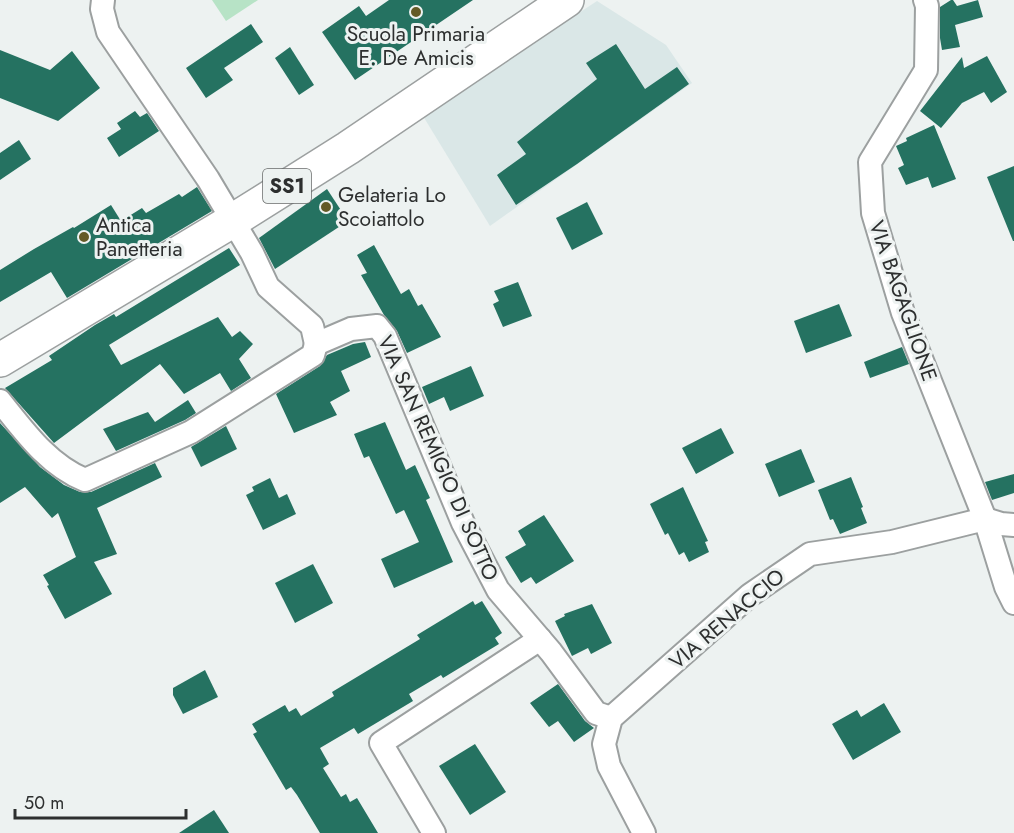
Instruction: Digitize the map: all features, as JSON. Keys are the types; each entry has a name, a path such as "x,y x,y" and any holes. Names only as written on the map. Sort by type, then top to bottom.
{"main road":[{"name":"SS1","path":"0,360 348,148 561,2"}],"street":[{"path":"0,401 26,434 53,462 85,480 191,432 313,355 316,344 312,326 268,287 252,253 205,174 108,32 102,9 103,0"},
{"name":"VIA BAGAGLIONE","path":"925,0 927,6 926,70 870,162 873,213 903,313 985,519 1006,587 1014,603"},
{"name":"VIA SAN REMIGIO DI SOTTO","path":"316,344 351,329 377,326 385,336 463,523 498,590 540,639 596,713 611,718"},
{"name":"VIA RENACCIO","path":"611,718 750,595 810,554 892,542 985,519 1014,525"},
{"path":"434,833 381,743 540,639"},
{"path":"611,718 604,744 609,766 644,833"}],"shaded area":[{"path":"597,1 666,45 692,83 490,226 423,116"}],"green space":[{"path":"212,0 258,0 226,21"}],"building":[{"path":"389,0 473,0 355,80 322,32 359,6 366,16"},
{"path":"951,0 957,6 978,0 983,17 955,25 960,47 942,50 940,7"},
{"path":"251,24 263,42 224,68 233,80 206,98 186,68"},
{"path":"616,44 645,89 677,67 689,84 516,205 497,175 526,154 517,142 597,79 586,63"},
{"path":"290,47 314,85 299,95 275,58"},
{"path":"0,50 50,70 72,51 100,88 58,121 0,98"},
{"path":"987,56 1007,92 991,103 984,92 962,103 941,128 920,111 962,57 964,68"},
{"path":"135,111 140,117 147,113 159,131 119,157 107,138 121,129 117,123"},
{"path":"934,125 956,179 932,188 928,177 906,185 898,168 904,165 896,146 907,141 906,138"},
{"path":"19,140 31,159 0,180 0,153"},
{"path":"1014,166 1014,241 1013,241 987,177"},
{"path":"197,187 212,211 67,298 51,272 0,302 0,270 34,249 111,205 121,221 142,208 146,213 179,194 182,197"},
{"path":"327,189 348,221 275,269 259,238"},
{"path":"587,202 603,234 572,250 556,218"},
{"path":"374,245 401,294 409,289 418,306 422,304 441,337 407,353 397,331 384,315 361,275 367,273 357,255"},
{"path":"229,248 240,265 109,345 121,365 218,317 232,337 240,331 253,344 239,359 251,378 231,391 220,373 184,394 160,364 54,443 5,388 52,360 49,356 95,325 114,314 116,317"},
{"path":"518,282 532,316 503,327 493,304 499,301 494,291"},
{"path":"839,304 852,336 806,353 794,321"},
{"path":"365,342 371,357 341,371 350,391 330,402 337,415 294,433 276,394 320,366 327,355 353,344"},
{"path":"902,347 909,364 870,378 864,362"},
{"path":"471,366 484,396 450,411 444,397 429,404 422,387"},
{"path":"188,400 196,413 116,451 103,429 148,412 155,422"},
{"path":"385,422 406,470 415,465 430,498 426,500 453,562 394,588 381,559 419,542 404,510 396,514 369,456 364,458 354,434"},
{"path":"0,423 40,467 64,485 80,492 91,492 155,463 162,477 97,508 117,554 94,562 112,594 65,619 43,575 76,557 58,513 52,518 25,487 0,503"},
{"path":"226,426 237,449 201,467 191,447"},
{"path":"721,428 734,453 696,474 682,448"},
{"path":"801,449 815,482 779,497 765,464"},
{"path":"1014,474 1014,493 992,500 985,482"},
{"path":"851,477 867,523 840,534 833,519 830,520 818,490"},
{"path":"270,478 279,498 287,494 296,514 263,530 246,495 254,491 252,487"},
{"path":"683,487 708,541 705,542 709,552 689,562 684,552 679,555 668,533 665,535 650,504"},
{"path":"544,515 574,561 536,584 531,577 521,583 505,557 526,545 518,531"},
{"path":"313,564 333,603 295,623 275,583"},
{"path":"473,601 475,605 482,601 502,633 495,638 499,644 443,678 441,675 409,694 413,701 358,734 354,728 320,748 329,764 323,768 341,797 346,794 350,802 357,798 378,833 320,833 291,787 286,790 253,734 257,732 252,724 285,705 289,712 296,708 301,716 334,696 332,692 420,639 417,635"},
{"path":"592,604 612,643 591,654 588,648 572,656 555,621 565,616 564,614"},
{"path":"205,670 218,697 183,714 173,695 173,688"},
{"path":"558,684 585,721 594,728 574,742 558,721 549,727 530,703"},
{"path":"884,703 901,732 853,760 832,724 857,710 861,717"},
{"path":"475,744 506,792 470,815 439,766"},
{"path":"214,810 229,833 179,833"}],"place":[{"name":"Scuola Primaria E. De Amicis","path":"416,12"},
{"name":"Gelateria Lo Scoiattolo","path":"326,207"},
{"name":"Antica Panetteria","path":"84,237"}]}
